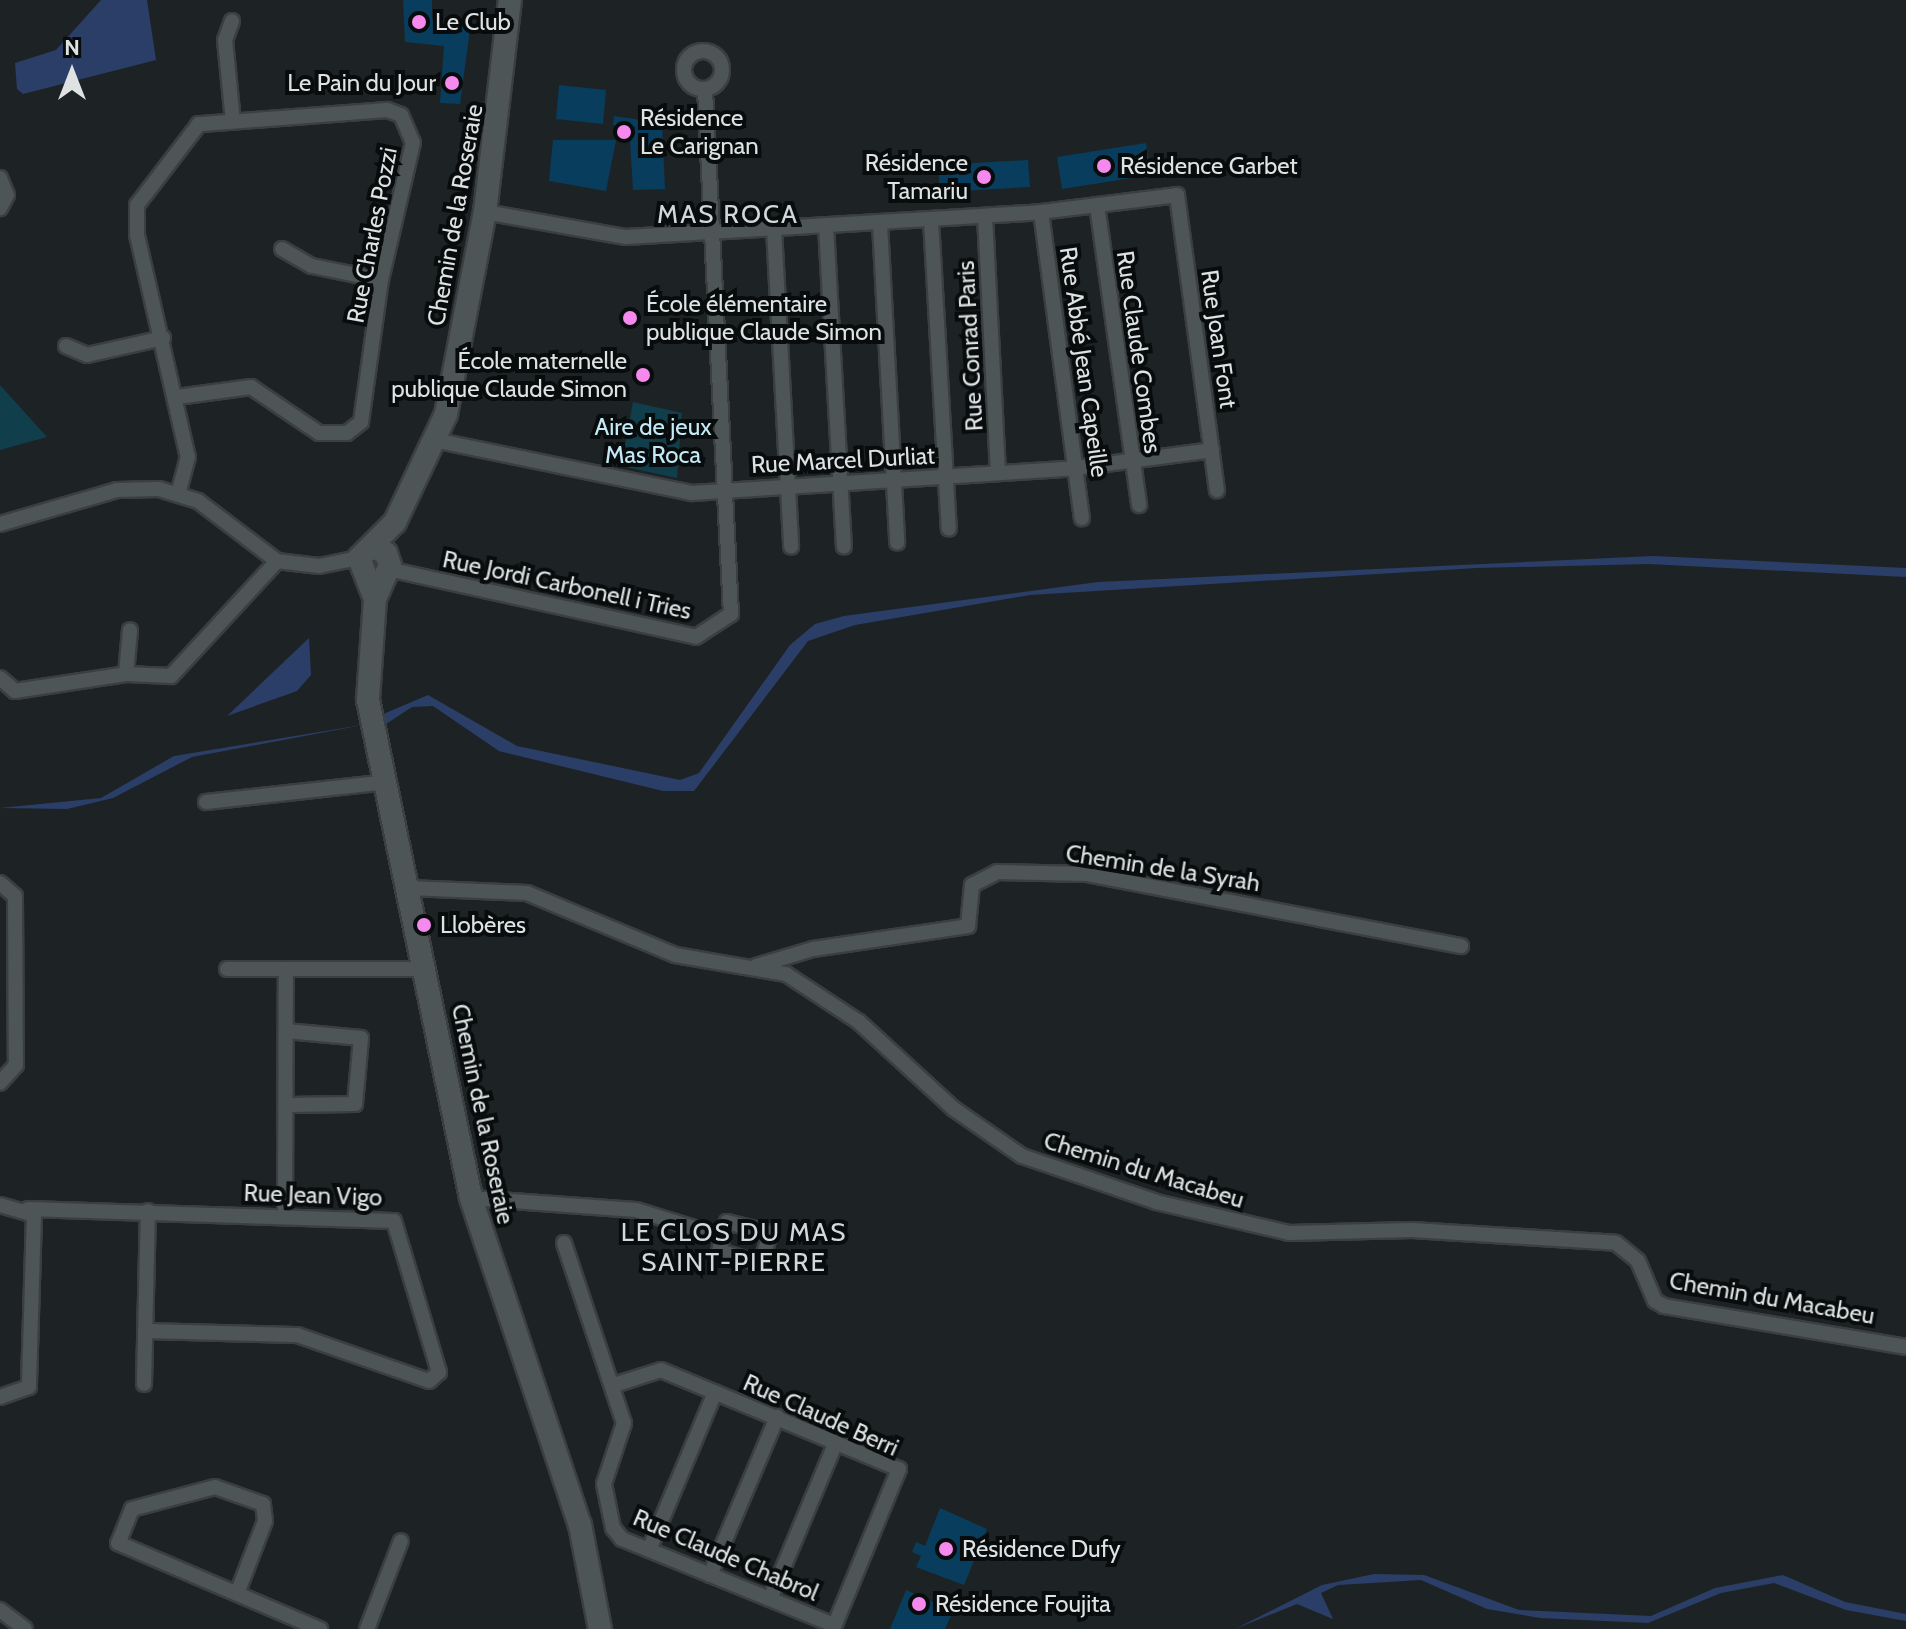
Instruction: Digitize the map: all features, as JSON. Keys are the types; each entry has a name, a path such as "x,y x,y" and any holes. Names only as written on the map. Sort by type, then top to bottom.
{"street":[{"name":"Chemin de la Roseraie","path":"510,0 485,212 446,414 395,522 369,565 375,599 368,700 427,969 471,1198 580,1525 600,1629"},
{"path":"232,21 225,40 233,121"},
{"name":"Rue Jordi Carbonell i Tries","path":"369,565 696,637 731,614 705,89"},
{"name":"Rue Charles Pozzi","path":"177,397 251,387 304,426 347,433 369,409 381,280 413,143 401,115 387,110 233,121 191,130 133,216 177,397 188,457 178,494"},
{"path":"0,178 7,195 0,208"},
{"name":"Rue Joan Font","path":"1097,205 1177,195 1217,490"},
{"path":"485,212 626,237 880,224 1097,205"},
{"name":"Rue Claude Combes","path":"1097,205 1139,505"},
{"name":"Rue Abbé Jean Capeille","path":"1041,212 1082,518"},
{"name":"Rue Conrad Paris","path":"985,216 998,473"},
{"path":"931,220 949,528"},
{"path":"880,224 897,543"},
{"path":"826,226 844,546"},
{"path":"774,229 791,547"},
{"path":"282,249 312,266 381,280"},
{"path":"66,346 87,355 163,338"},
{"name":"Rue Marcel Durliat","path":"434,440 692,493 727,488 1076,468 1212,450"},
{"path":"0,524 117,490 178,494 277,561 369,565"},
{"path":"1,684 15,691 126,674 171,676 187,667 277,561"},
{"path":"126,674 130,630"},
{"path":"206,802 386,782"},
{"name":"Chemin de la Syrah","path":"755,967 813,949 968,926 972,885 1010,872 1117,879 1461,946"},
{"path":"0,883 15,896 16,1065 0,1083"},
{"name":"Chemin du Macabeu","path":"409,888 527,893 675,955 755,967 813,987 978,1127 1022,1156 1072,1175 1289,1233 1412,1230 1616,1243 1638,1261 1655,1301 1664,1306 1906,1347"},
{"path":"227,969 427,969"},
{"path":"285,1216 286,970"},
{"path":"286,1031 361,1038 355,1104 286,1105"},
{"path":"471,1198 636,1210 723,1237"},
{"name":"Rue Jean Vigo","path":"0,1205 28,1209 394,1221 440,1361 437,1377 414,1377 369,1354 297,1335 145,1331"},
{"path":"0,1397 29,1387 34,1215 28,1209"},
{"path":"144,1384 148,1211"},
{"name":"Rue Claude Chabrol","path":"564,1243 614,1385 624,1423 603,1497 622,1539 833,1627"},
{"name":"Rue Claude Berri","path":"614,1385 661,1370 899,1469 833,1627"},
{"path":"649,1550 715,1392"},
{"path":"710,1575 777,1417"},
{"path":"770,1599 836,1442"},
{"path":"238,1591 265,1521 263,1504 215,1487 132,1509 118,1543 238,1591 320,1629"},
{"path":"367,1629 401,1541"},
{"path":"0,1610 25,1629"}],"green space":[{"path":"0,385 47,437 0,450"},
{"name":"Aire de jeux Mas Roca","path":"633,402 682,413 677,478 621,466"}],"water":[{"path":"101,0 147,0 156,60 23,94 17,89 15,63 56,50"},
{"path":"1653,556 1906,568 1906,577 1649,564 1476,568 1030,595 855,625 808,641 694,791 663,791 499,751 433,706 412,707 383,726 381,715 428,695 517,746 680,780 699,773 790,645 815,624 844,616 1098,582"},
{"path":"309,638 311,675 297,691 227,716"},
{"path":"368,724 192,757 113,798 67,809 0,808 101,798 174,756"},
{"path":"1374,1574 1424,1575 1519,1610 1651,1616 1715,1588 1783,1575 1845,1602 1906,1614 1906,1621 1846,1610 1774,1583 1721,1593 1648,1623 1540,1618 1487,1609 1421,1580 1338,1585 1321,1593 1333,1619 1297,1604 1235,1629 1322,1585"}],"building":[{"path":"403,0 432,0 432,19 471,22 460,104 440,103 444,46 405,42"},
{"path":"559,85 606,90 603,124 556,119"},
{"path":"614,116 662,123 665,189 633,190 630,140 636,127 613,125"},
{"path":"553,140 616,140 606,191 549,181"},
{"name":"Résidence Garbet","path":"1146,143 1151,175 1062,189 1057,157"},
{"name":"Résidence Tamariu","path":"1028,160 1030,187 940,192 938,165"},
{"name":"Résidence Dufy","path":"940,1508 987,1529 964,1585 916,1567 921,1556 912,1552 916,1542 925,1546"},
{"name":"Résidence Foujita","path":"906,1590 953,1611 945,1629 890,1629"}],"place":[{"name":"Le Club","path":"419,22"},
{"name":"Le Pain du Jour","path":"452,83"},
{"name":"Résidence Le Carignan","path":"624,132"},
{"name":"Résidence Garbet","path":"1104,166"},
{"name":"Résidence Tamariu","path":"984,177"},
{"name":"École élémentaire publique Claude Simon","path":"630,318"},
{"name":"École maternelle publique Claude Simon","path":"643,375"},
{"name":"Llobères","path":"424,925"},
{"name":"Résidence Dufy","path":"946,1549"},
{"name":"Résidence Foujita","path":"919,1604"}],"district":[{"name":"MAS ROCA","path":"728,215"},
{"name":"LE CLOS DU MAS SAINT-PIERRE","path":"734,1248"}]}
